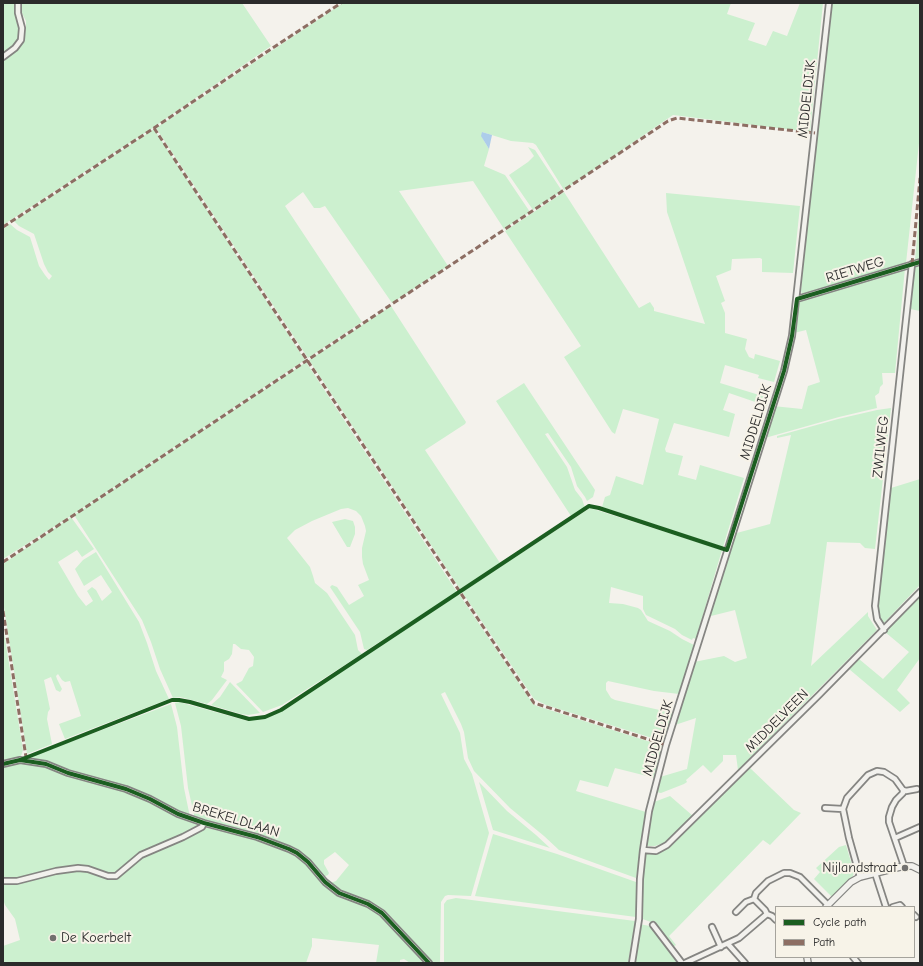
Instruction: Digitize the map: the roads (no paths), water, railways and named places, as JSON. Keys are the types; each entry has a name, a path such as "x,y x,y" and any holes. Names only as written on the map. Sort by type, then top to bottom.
{"street":[{"path":"3,57 15,48 21,40 22,28 18,13 18,3"},
{"name":"MIDDELDIJK","path":"632,963 639,919 640,879 649,811 666,745 784,371 792,336 829,3"},
{"name":"RIETWEG","path":"797,299 920,262"},
{"name":"ZWILWEG","path":"884,630 877,618 875,606 912,264"},
{"name":"MIDDELVEEN","path":"643,850 656,851 667,845 884,630 920,592"},
{"name":"BREKELDLAAN","path":"3,764 20,760 46,764 126,789 150,799 178,814 204,823 257,837 297,853 339,893 368,904 382,913 429,963"},
{"path":"860,878 843,809 847,798 868,775 878,771 884,772 895,779 903,790 906,791 917,789"},
{"path":"903,790 896,800 889,816 889,822 904,866"},
{"path":"825,808 843,809"},
{"name":"BREKELDLAAN","path":"3,881 17,881 56,871 78,868 88,869 108,876 116,876 141,855 183,837 202,827 204,823"},
{"path":"895,838 920,827"},
{"path":"754,899 756,893 772,879 784,873 790,873 802,879 827,906 851,882 860,878 904,866 912,866 920,870"},
{"path":"875,873 886,906"},
{"path":"736,912 746,902 754,899"},
{"path":"754,899 767,914 775,919"},
{"path":"653,925 684,963 739,938 767,914"},
{"path":"712,927 721,947"},
{"path":"728,944 745,963"}],"water":[{"path":"482,132 492,135 489,149 481,136"}],"place":[{"name":"Nijlandstraat","path":"905,868"},
{"name":"De Koerbelt","path":"53,938"}]}
